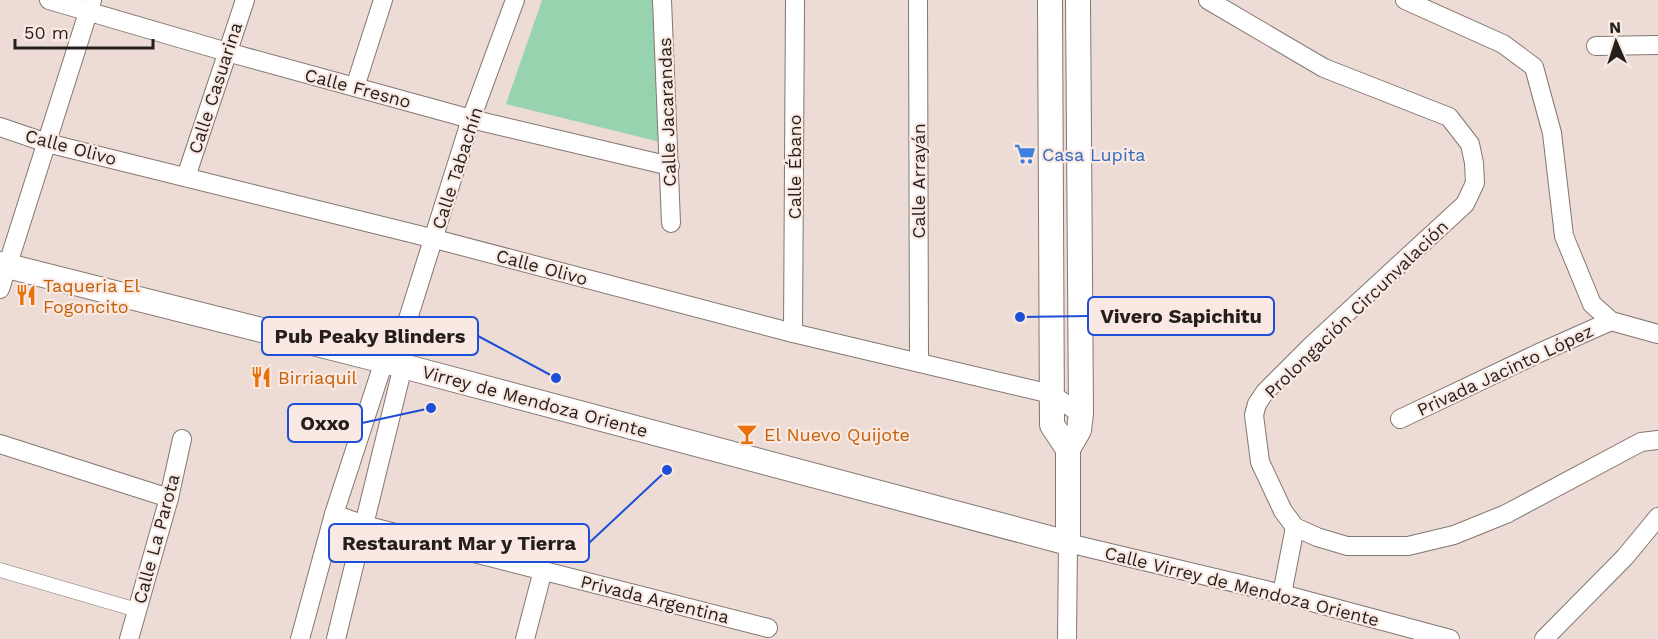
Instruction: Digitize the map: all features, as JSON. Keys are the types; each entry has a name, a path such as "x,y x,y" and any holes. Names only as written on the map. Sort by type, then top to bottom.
{"street":[{"name":"Calle Fresno","path":"49,0 90,6 227,52 471,119 670,166"},
{"name":"Calle Casuarina","path":"186,177 245,0"},
{"path":"355,87 383,0"},
{"name":"Calle Tabachín","path":"394,363 471,119 515,0"},
{"name":"Calle Jacarandas","path":"662,0 671,223"},
{"name":"Calle Ébano","path":"793,333 795,0"},
{"name":"Calle Arrayán","path":"918,0 919,362"},
{"path":"1050,0 1052,425 1068,449"},
{"path":"1067,639 1068,449 1079,430 1081,414 1078,0"},
{"name":"Prolongación Circunvalación","path":"1208,0 1324,68 1449,117 1470,144 1474,163 1475,183 1465,204 1313,344 1265,392 1257,404 1254,415 1260,462 1283,511 1295,527"},
{"path":"1405,0 1503,44 1534,67 1552,133 1564,236 1592,304 1611,321 1658,334"},
{"path":"2,273 47,143 90,6"},
{"path":"1596,46 1658,45"},
{"name":"Calle Olivo","path":"0,127 47,143 435,239 793,333 1051,394 1081,414"},
{"name":"Virrey de Mendoza Oriente","path":"2,273 394,363 1068,543"},
{"name":"Privada Jacinto López","path":"1400,419 1539,352 1611,321"},
{"path":"300,639 334,514 394,363"},
{"path":"336,639 364,525 394,363"},
{"name":"Calle La Parota","path":"129,639 169,498 182,439"},
{"path":"1282,594 1295,527 1317,537 1347,546 1408,546 1454,535 1506,514 1641,442 1658,440"},
{"path":"0,444 169,498"},
{"name":"Privada Argentina","path":"334,514 364,525 768,628"},
{"path":"1544,639 1625,557 1658,517"},
{"name":"Calle Virrey de Mendoza Oriente","path":"1068,543 1282,594 1450,639"},
{"path":"0,570 136,610"},
{"path":"525,639 543,570"}],"green space":[{"path":"542,0 657,0 660,142 506,104"}],"place":[{"name":"Casa Lupita","path":"1025,154"},
{"name":"Taqueria El Fogoncito","path":"26,295"},
{"name":"Vivero Sapichitu","path":"1020,317"},
{"name":"Birriaquil","path":"261,377"},
{"name":"Pub Peaky Blinders","path":"556,378"},
{"name":"Oxxo","path":"431,408"},
{"name":"El Nuevo Quijote","path":"747,434"},
{"name":"Restaurant Mar y Tierra","path":"667,470"}]}
